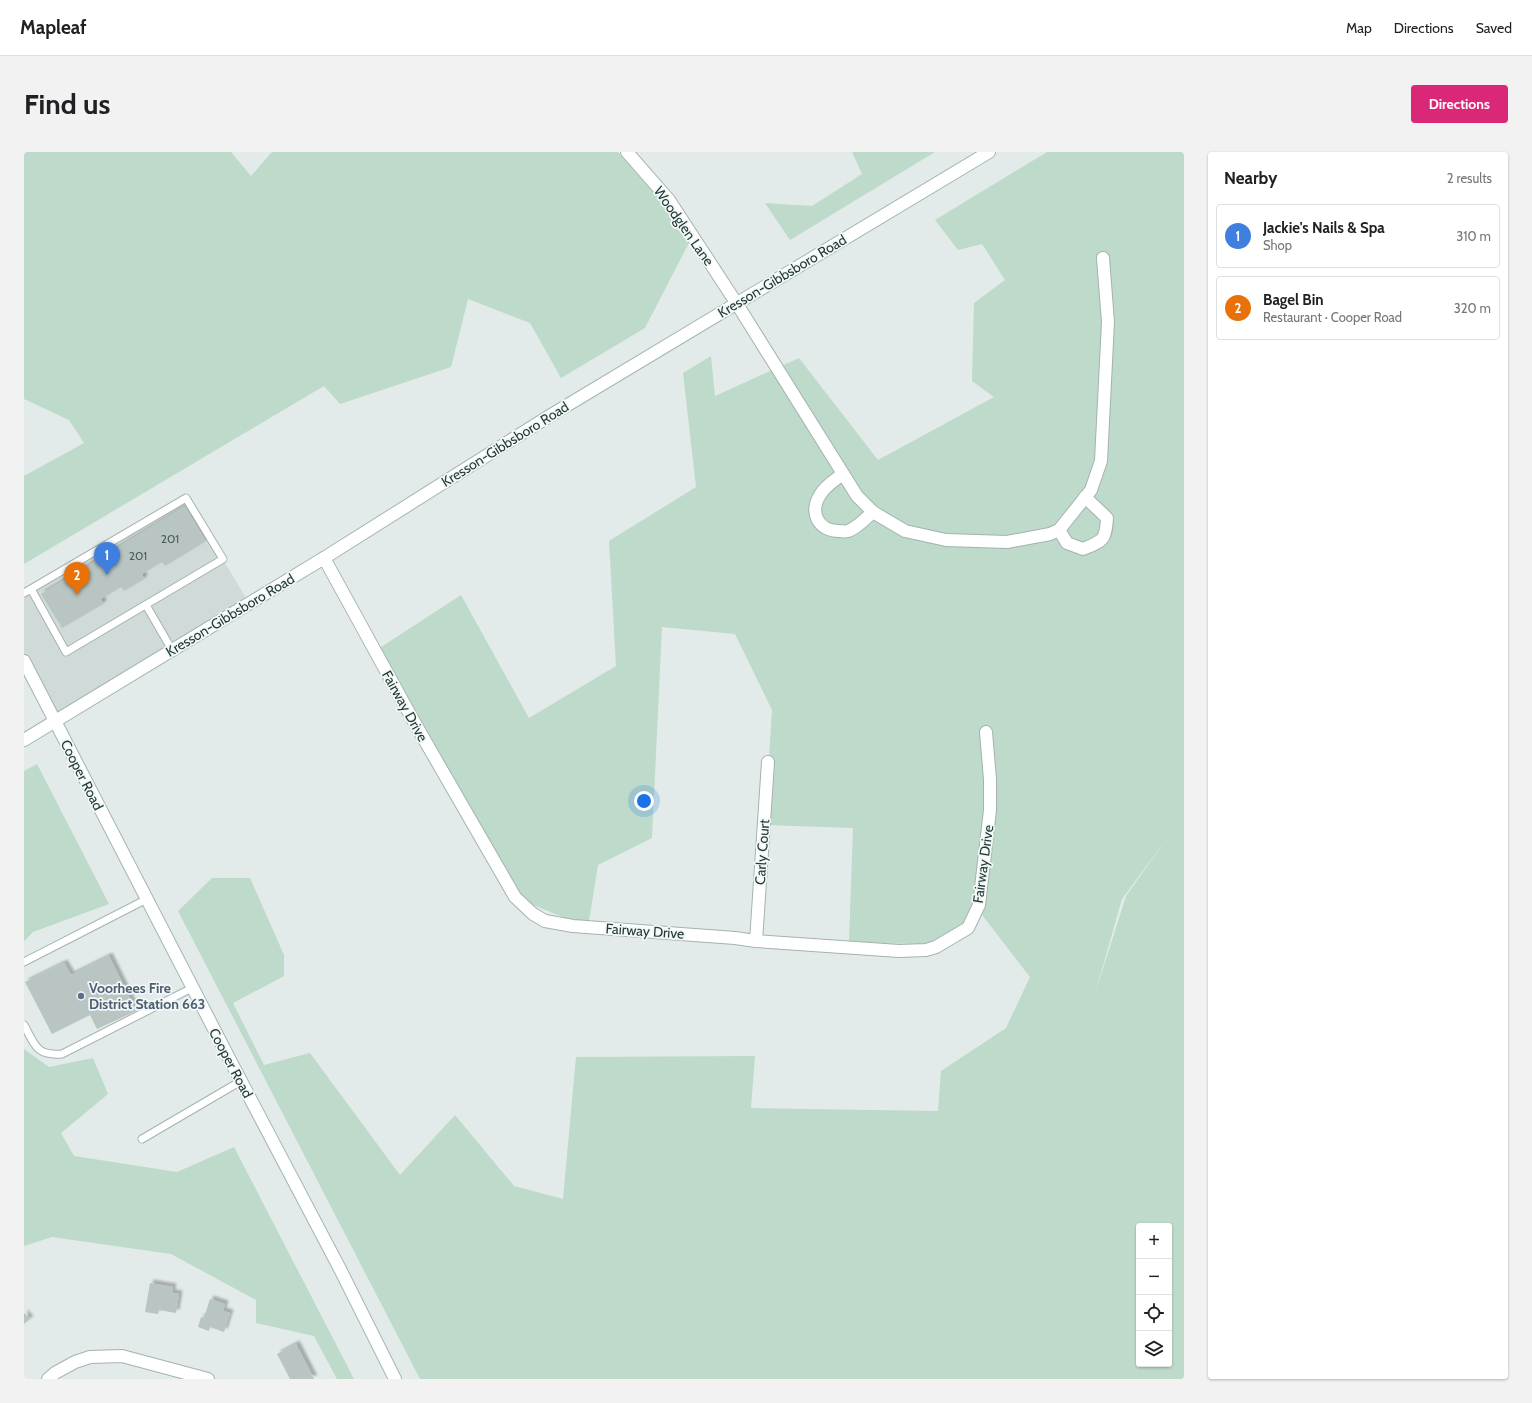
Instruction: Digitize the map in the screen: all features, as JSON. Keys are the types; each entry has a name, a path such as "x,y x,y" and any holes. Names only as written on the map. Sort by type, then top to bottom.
{"street":[{"name":"Woodglen Lane","path":"628,152 669,200 737,304 857,496 873,512 905,532 946,540 1007,542 1050,534 1059,530"},
{"name":"Kresson-Gibbsboro Road","path":"24,740 324,558 551,415 989,152"},
{"path":"1085,497 1107,518 1106,533 1099,543 1083,549 1067,543 1059,530 1085,497 1091,490 1101,461 1108,322 1103,258"},
{"path":"843,474 829,484 820,495 815,507 815,517 822,527 833,531 848,531 873,512"},
{"name":"Fairway Drive","path":"324,558 413,720 515,897 533,914 545,921 573,926 899,951 926,950 936,947 968,928 979,905 990,810 990,779 986,732"},
{"name":"Cooper Road","path":"24,661 192,988 340,1269 395,1379"},
{"name":"Carly Court","path":"756,941 768,762"},
{"path":"48,1379 55,1372 75,1362 90,1357 122,1356 208,1379"}],"lane":[{"path":"24,593 186,498 223,559 66,652 31,589"},
{"path":"146,605 172,650"},
{"path":"24,962 147,899"},
{"path":"24,1025 36,1049 49,1054 62,1054 192,988"},
{"path":"142,1139 241,1081"}],"shaded area":[{"path":"186,498 249,603 55,721 24,661 24,593"}],"green space":[{"path":"24,152 231,152 251,176 272,152 618,152 693,235 645,328 561,378 530,323 468,299 451,367 340,404 324,386 24,564 24,476 84,443 69,420 24,399"},
{"path":"852,152 935,152 790,240 765,203 812,206 862,174"},
{"path":"1047,152 1184,152 1184,1379 420,1379 178,911 212,878 250,878 284,955 284,976 233,1003 264,1065 310,1053 400,1175 455,1115 514,1186 563,1199 576,1057 755,1056 751,1108 938,1111 941,1071 1006,1028 1030,977 979,911 938,944 849,943 853,828 765,825 772,710 735,634 662,627 652,838 598,865 588,927 513,897 375,651 461,595 529,718 616,666 609,541 696,487 683,373 711,356 715,396 799,358 878,460 994,397 972,381 974,303 1005,280 982,244 958,250 935,220","holes":["1168,837 1126,896 1095,994 1122,899"]},
{"path":"37,764 109,904 33,932 24,941 24,771"},
{"path":"24,1049 49,1067 93,1058 108,1094 61,1133 74,1156 177,1172 234,1147 354,1379 337,1379 314,1336 256,1323 256,1300 171,1254 52,1237 24,1246"}],"building":[{"path":"185,506 206,541 165,566 162,562 142,574 144,579 124,591 121,587 101,599 103,604 62,628 41,594"},
{"name":"Voorhees Fire District Station 663","path":"109,956 136,1011 97,1029 90,1015 52,1034 25,982 64,963 71,975"},
{"path":"150,1283 173,1287 172,1293 179,1294 176,1313 159,1310 158,1314 145,1312"},
{"path":"210,1299 225,1304 223,1311 230,1313 224,1332 210,1327 209,1331 198,1327 201,1317 204,1318"},
{"path":"24,1313 30,1319 24,1324"},
{"path":"296,1344 314,1379 290,1379 277,1354"}],"place":[{"name":"Jackie's Nails & Spa","path":"107,575"},
{"name":"Bagel Bin","path":"77,595"},
{"name":"Voorhees Fire District Station 663","path":"81,996"}]}
